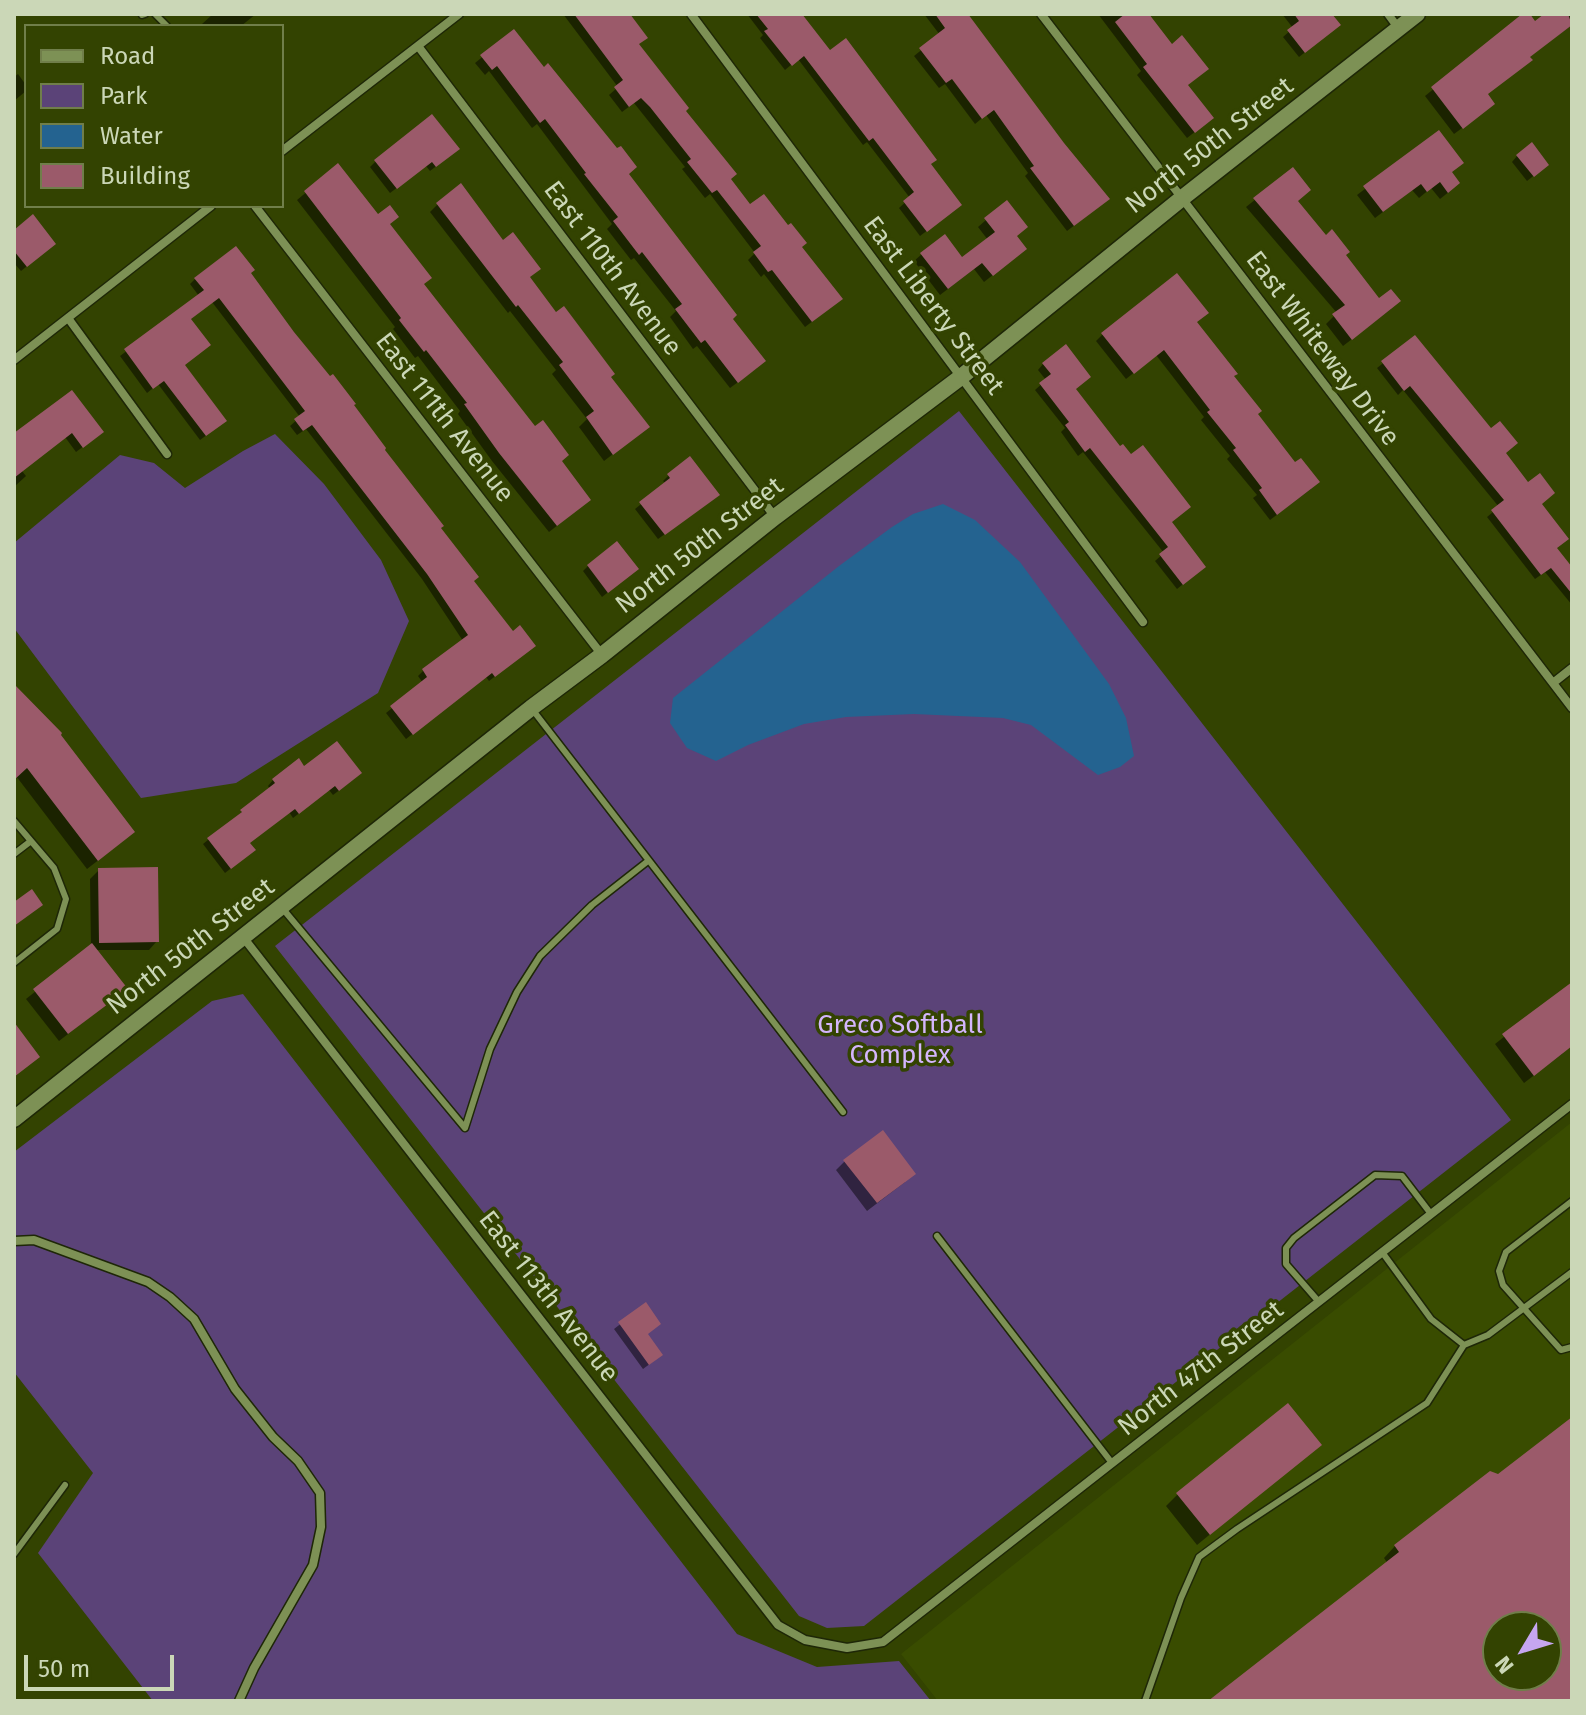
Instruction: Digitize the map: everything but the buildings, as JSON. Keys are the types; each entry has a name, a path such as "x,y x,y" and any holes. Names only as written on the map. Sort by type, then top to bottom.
{"street":[{"path":"284,149 459,14"},
{"name":"East Liberty Street","path":"691,14 1143,622"},
{"name":"East Whiteway Drive","path":"1041,14 1572,708"},
{"path":"1388,14 1399,29"},
{"name":"North 50th Street","path":"14,1119 531,708 775,517 961,377 1417,14"},
{"name":"East 110th Avenue","path":"418,46 775,517"},
{"path":"14,360 208,208"},
{"name":"East 111th Avenue","path":"257,208 602,655"},
{"path":"68,318 167,454"},
{"path":"1553,683 1572,668"},
{"name":"East 113th Avenue","path":"242,936 778,1625 805,1640 847,1648"},
{"name":"North 47th Street","path":"847,1648 883,1642 1572,1104"},
{"path":"14,1241 34,1240 148,1282 170,1297 194,1319 235,1389 273,1437 298,1461 320,1493 321,1527 313,1565 254,1668 239,1701"}],"lane":[{"path":"531,708 843,1112"},
{"path":"14,821 54,868 66,899 57,929 14,963"},
{"path":"14,854 31,841"},
{"path":"281,907 465,1128 490,1049 517,992 534,965 592,905 648,861"},
{"path":"1319,1302 1286,1264 1286,1248 1294,1238 1375,1175 1402,1176 1431,1214"},
{"path":"1572,1201 1506,1252 1499,1271 1503,1285 1561,1350 1572,1347"},
{"path":"937,1236 1112,1463"},
{"path":"1382,1252 1431,1319 1464,1345"},
{"path":"1145,1701 1181,1598 1199,1557 1427,1403 1464,1345 1488,1335 1572,1272"},
{"path":"14,1554 65,1485"}],"shaded area":[{"path":"1572,1122 1572,1701 938,1701 901,1654"}],"green space":[{"name":"Greco Softball Complex","path":"959,411 1511,1120 864,1626 827,1628 799,1616 275,946"},
{"path":"275,434 324,484 381,560 409,621 378,693 236,783 141,798 14,628 14,543 120,455 154,463 185,488"},
{"path":"243,994 737,1634 817,1667 899,1661 931,1701 153,1701 38,1553 93,1473 14,1372 14,1152 212,1001"}],"water":[{"path":"943,504 975,520 1020,562 1109,684 1126,718 1134,756 1120,767 1098,775 1031,725 1003,718 914,714 846,717 804,724 716,761 687,748 670,723 673,698 892,527 913,514"}]}
